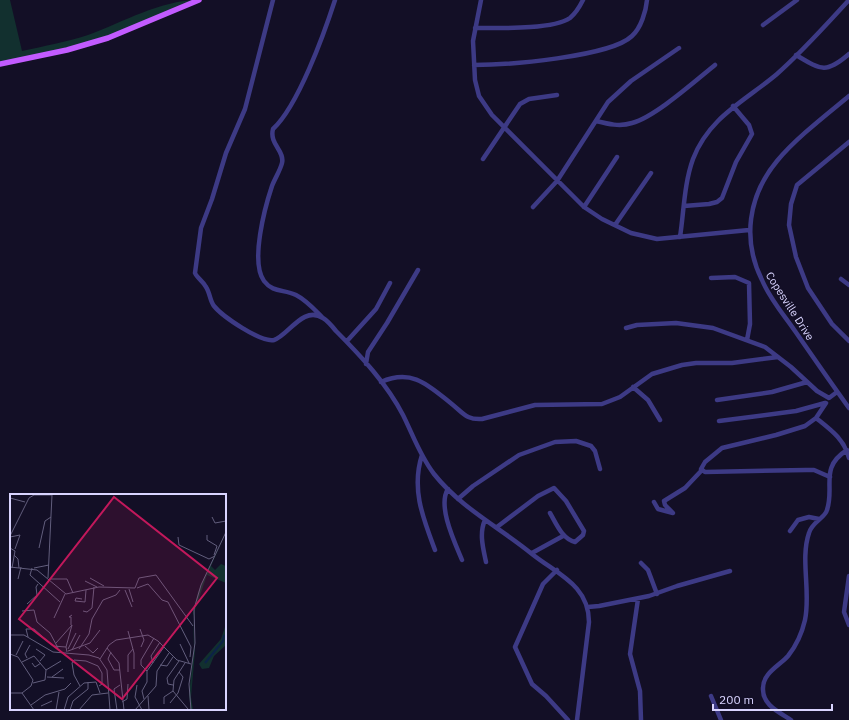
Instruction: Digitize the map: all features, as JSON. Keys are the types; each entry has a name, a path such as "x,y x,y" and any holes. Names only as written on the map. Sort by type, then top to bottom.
{"main road":[{"path":"0,64 60,51 108,38 199,0"}],"street":[{"path":"273,0 245,109 226,153 212,199 202,225 194,273 206,286 216,307 240,326 266,339 275,339 291,326 306,318 313,316 322,317"},
{"path":"336,0 315,56 288,111 281,122 273,130 272,141 280,153 282,163 271,188 260,232 258,250 260,271 264,281 277,291 300,297 347,341 381,382 403,415 430,469 448,489 458,499 485,520 557,570 580,594 588,607 589,634 577,720"},
{"path":"480,0 475,28 474,65 479,96 484,106 584,207 615,226 631,233 656,239 749,230"},
{"path":"475,28 524,27 564,21 575,13 583,0"},
{"path":"474,65 589,53 615,46 631,37 637,31 647,0"},
{"path":"763,25 797,0"},
{"path":"680,237 690,167 698,148 712,126 733,106 769,80 796,55 849,0"},
{"path":"533,207 557,181 608,102 623,88 679,48"},
{"path":"796,55 812,65 826,68 834,67 849,54"},
{"path":"596,121 612,125 628,124 638,121 655,111 715,65"},
{"path":"483,159 504,126 524,101 557,95"},
{"name":"Copesville Drive","path":"849,96 789,148 776,162 764,180 753,205 749,230 752,251 762,281 849,408"},
{"path":"684,206 713,203 720,200 724,195 736,162 752,134 749,125 733,106"},
{"path":"849,142 797,185 791,204 789,225 796,257 808,288 832,324 849,341"},
{"path":"584,207 617,157"},
{"path":"615,226 651,173"},
{"path":"366,364 368,352 418,270"},
{"path":"710,278 735,277 749,283 750,324 747,340"},
{"path":"841,279 849,285"},
{"path":"347,341 376,309 390,283"},
{"path":"626,328 637,325 676,322 709,326 728,335 747,340 764,347 807,382 830,398"},
{"path":"381,382 401,376 417,379 453,405 463,416 474,420 482,420 535,405 602,404 620,397 652,374 682,365 696,363 732,363 778,357"},
{"path":"717,400 772,392 807,382"},
{"path":"633,387 648,400 660,420"},
{"path":"654,502 658,509 673,513 665,505 664,501 684,488 702,470 704,462 722,448 776,435 805,426 816,418 825,403 837,392"},
{"path":"719,421 796,411 825,403"},
{"path":"816,418 837,435 847,450 849,458"},
{"path":"458,499 473,486 519,455 555,442 576,441 591,446 594,449 600,469"},
{"path":"791,720 767,702 763,694 763,682 767,675 789,655 801,632 808,601 806,550 808,534 827,510 830,476 834,460 847,450"},
{"path":"422,455 418,469 417,492 422,516 435,550"},
{"path":"702,470 705,472 814,470 830,476"},
{"path":"497,527 534,499 554,488 569,504 584,532 575,542 568,540 550,513"},
{"path":"448,489 444,497 448,525 462,560"},
{"path":"790,530 798,520 809,518 819,519"},
{"path":"485,520 482,535 486,562"},
{"path":"532,553 564,536"},
{"path":"641,563 648,570 657,594"},
{"path":"557,570 543,584 515,648 532,684 542,692 568,720"},
{"path":"588,607 638,599 657,594 676,586 730,571"},
{"path":"849,576 844,612 849,625"},
{"path":"638,599 630,654 640,691 641,720"},
{"path":"711,696 721,720"}],"green space":[{"path":"0,0 10,0 22,51 88,35 156,8 185,1 199,0 108,38 0,64"}]}
